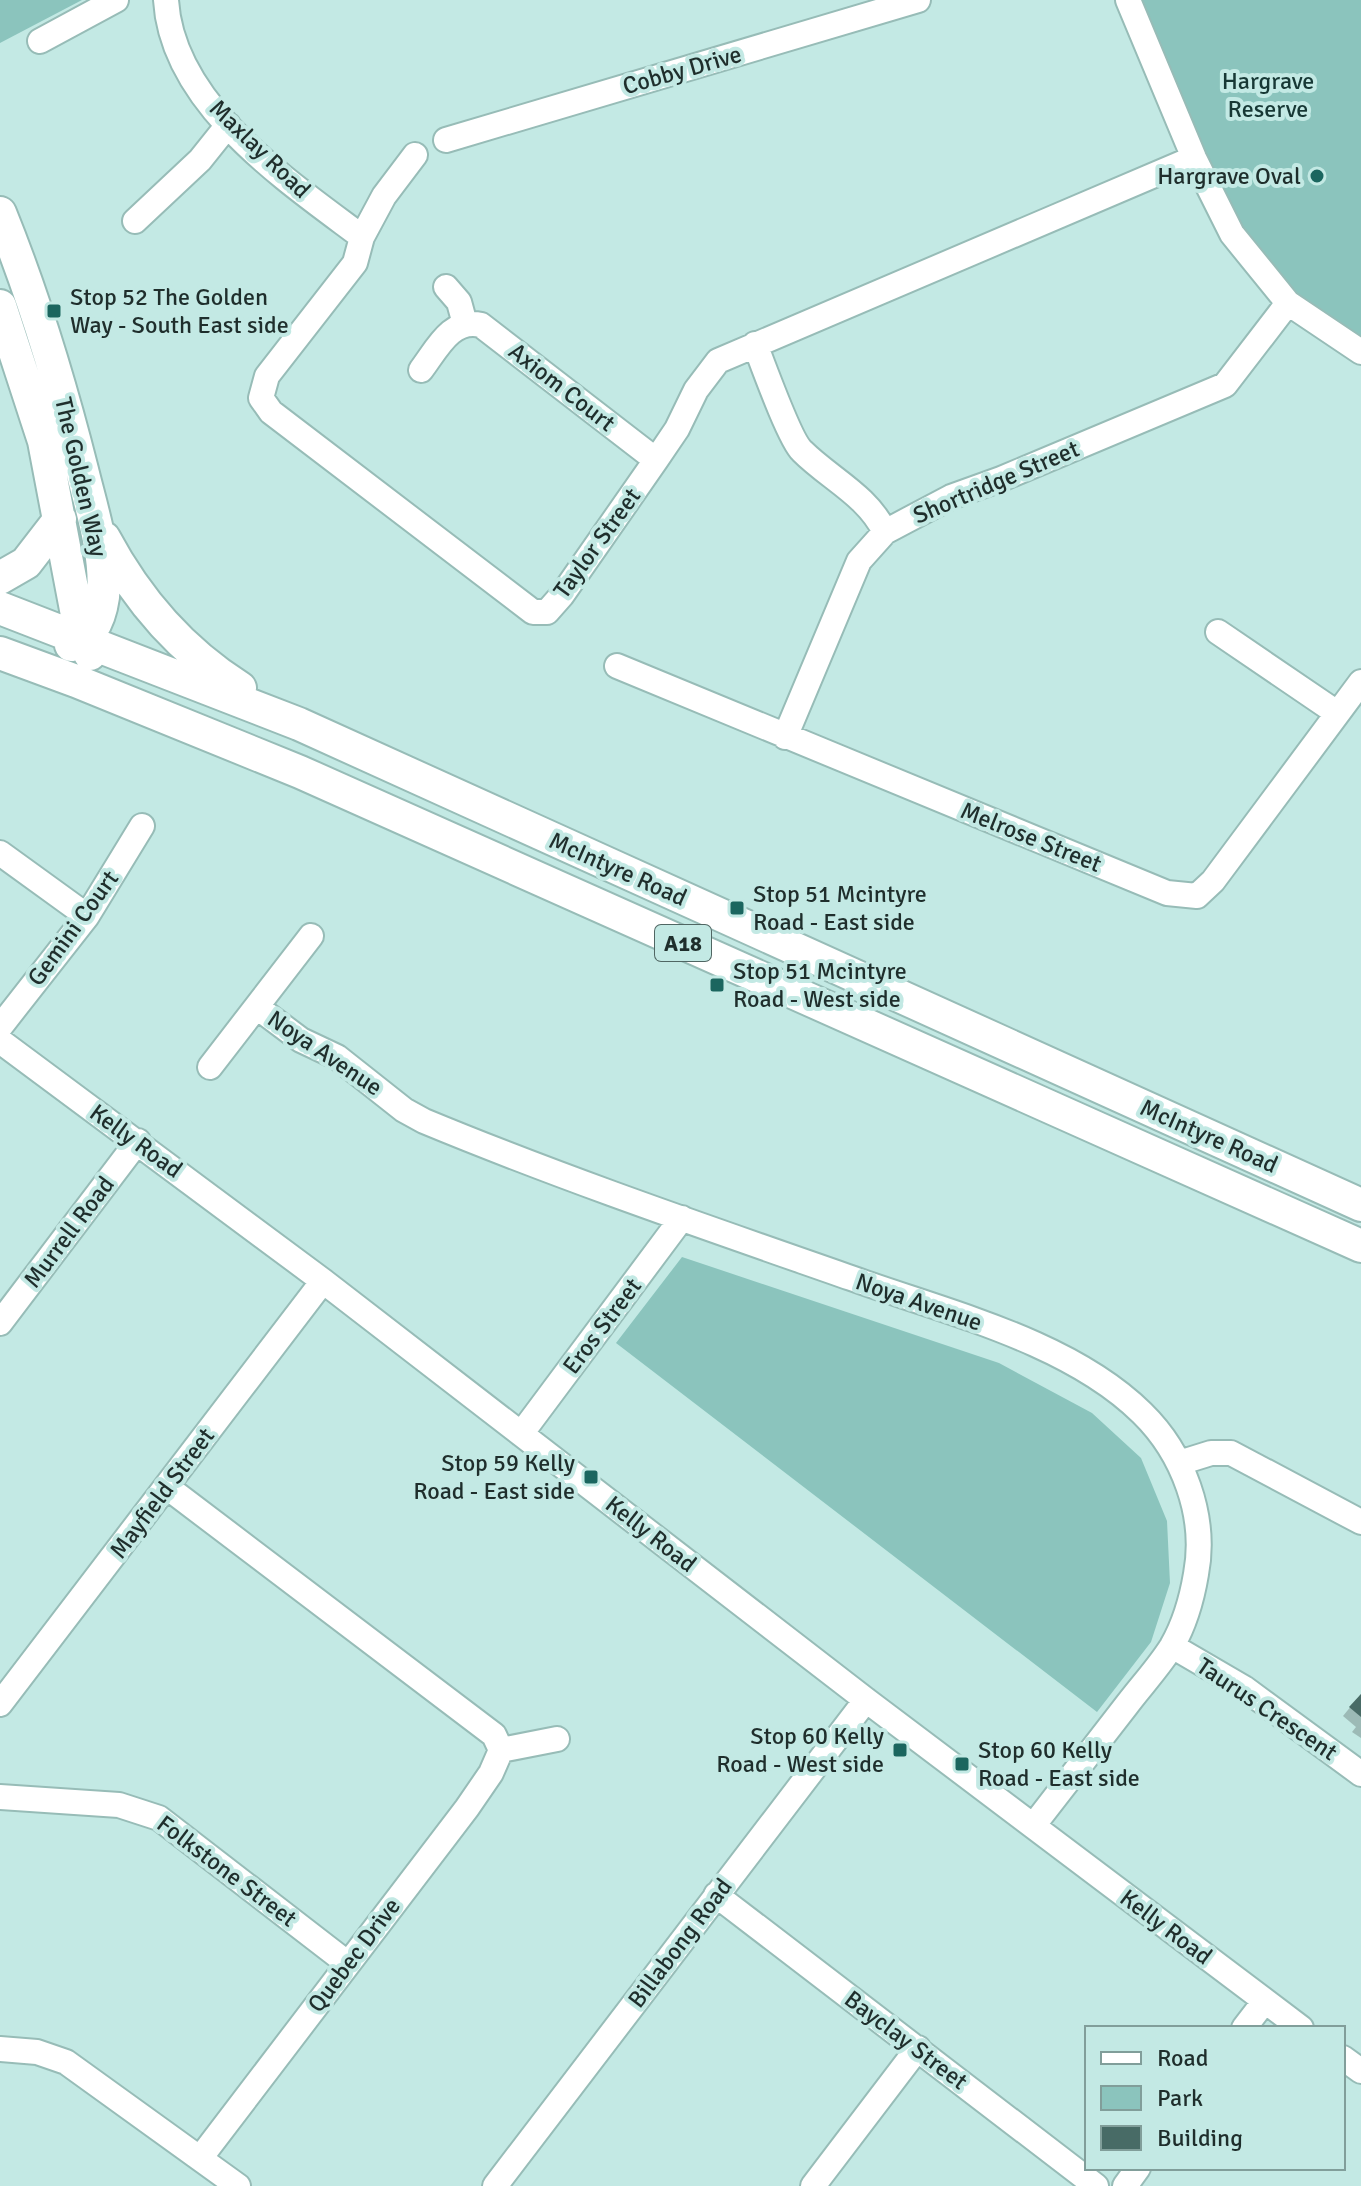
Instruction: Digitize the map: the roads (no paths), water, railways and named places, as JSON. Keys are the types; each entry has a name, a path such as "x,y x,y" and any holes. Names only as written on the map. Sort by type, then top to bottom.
{"main road":[{"name":"The Golden Way","path":"0,213 64,401 95,521 103,576 102,598 94,627 82,640"},
{"name":"The Golden Way","path":"0,306 40,430 82,640"},
{"path":"0,578 26,563 60,519"},
{"path":"95,521 140,597 187,650 216,673 299,724"},
{"name":"McIntyre Road","path":"0,608 299,724 1361,1205"},
{"path":"0,646 53,648 82,640 98,665 108,672 249,736 300,772"},
{"name":"McIntyre Road","path":"0,653 300,772 1361,1246"}],"street":[{"path":"40,41 116,0"},
{"name":"Maxlay Road","path":"166,0 177,53 195,84 228,125 290,183 362,237"},
{"name":"Cobby Drive","path":"446,140 918,0"},
{"path":"1128,0 1194,158 1232,234 1288,303 1361,352"},
{"path":"135,221 200,160 228,125"},
{"name":"Taylor Street","path":"415,155 384,196 362,237 355,263 267,376 261,398 271,412 533,612 547,612 562,595 677,429 696,390 718,361 1194,158"},
{"path":"421,370 449,333 465,324 459,302 446,287"},
{"name":"Shortridge Street","path":"785,737 859,561 885,532 951,497 1225,385 1288,303"},
{"name":"Axiom Court","path":"465,324 481,325 490,331 656,460"},
{"path":"755,344 799,449 861,499 877,515 885,532"},
{"path":"1218,632 1337,713"},
{"name":"Melrose Street","path":"617,666 1167,893 1197,896 1213,881 1361,682"},
{"name":"Gemini Court","path":"0,1027 87,916 142,826"},
{"path":"0,853 87,916"},
{"name":"Noya Avenue","path":"210,1067 311,936"},
{"name":"Noya Avenue","path":"257,1007 301,1040 337,1057 404,1110 424,1121 1042,1348 1127,1400 1153,1426 1179,1463 1190,1492 1199,1554 1190,1600 1172,1646 1033,1826"},
{"name":"Kelly Road","path":"0,1041 323,1281 866,1700 1298,2026"},
{"name":"Murrell Road","path":"1,1320 138,1141"},
{"name":"Eros Street","path":"521,1434 682,1218"},
{"name":"Mayfield Street","path":"0,1704 323,1281"},
{"path":"1179,1463 1211,1453 1231,1453 1361,1522"},
{"path":"167,1487 494,1735 501,1750 557,1739"},
{"name":"Taurus Crescent","path":"1172,1646 1255,1695 1361,1774"},
{"name":"Billabong Road","path":"495,2186 866,1700"},
{"name":"Quebec Drive","path":"201,2157 467,1808 491,1773 501,1750"},
{"name":"Folkstone Street","path":"0,1797 119,1805 159,1818 347,1963"},
{"name":"Bayclay Street","path":"716,1895 1096,2186"},
{"path":"1246,2026 1264,2002"},
{"path":"813,2186 918,2048"},
{"path":"0,2049 37,2052 66,2062 238,2186"}],"place":[{"name":"Hargrave Oval","path":"1317,176"},
{"name":"Stop 52 The Golden Way - South East side","path":"54,311"},
{"name":"Stop 51 Mcintyre Road - East side","path":"737,908"},
{"name":"Stop 51 Mcintyre Road - West side","path":"717,985"},
{"name":"Stop 59 Kelly Road - East side","path":"591,1477"},
{"name":"Stop 60 Kelly Road - West side","path":"900,1750"},
{"name":"Stop 60 Kelly Road - East side","path":"962,1764"}],"park label":[{"name":"Hargrave Reserve","path":"1268,95"}]}
